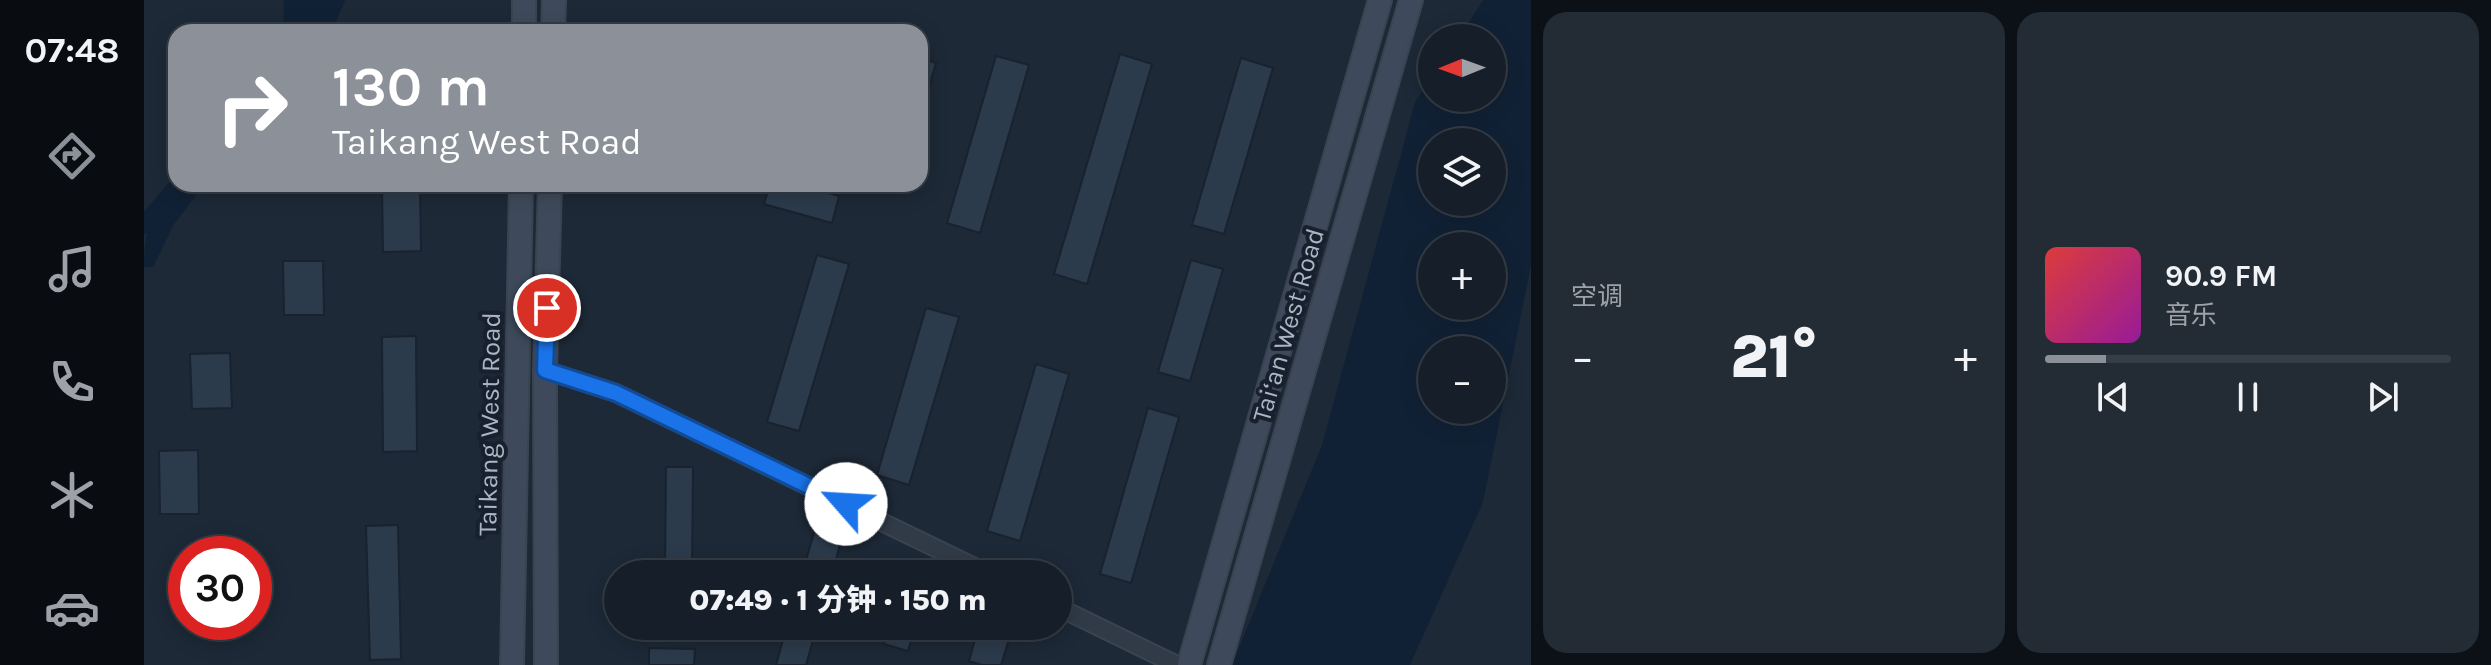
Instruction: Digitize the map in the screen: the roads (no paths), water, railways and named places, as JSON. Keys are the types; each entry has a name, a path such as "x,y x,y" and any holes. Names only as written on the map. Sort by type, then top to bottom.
{"main road":[{"path":"524,0 524,24"},
{"path":"553,24 554,0"},
{"name":"Tai‘an West Road","path":"1189,665 1380,0"},
{"name":"Tai‘an West Road","path":"1219,665 1411,0"},
{"name":"Taikang West Road","path":"512,665 521,192"},
{"path":"546,665 545,370 550,192"}],"street":[{"path":"545,370 616,393 960,560"},
{"path":"1072,614 1177,665"}],"water":[{"path":"284,0 345,0 335,24 283,24"},
{"path":"1483,0 1531,0 1531,266 1506,389 1506,336 1418,336 1418,424 1499,424 1483,502 1410,665 1232,665 1322,445 1418,98 1418,112 1506,112 1506,24 1468,24"},
{"path":"168,187 168,192 199,192 174,224 153,267 144,267 151,218"}],"waterway":[{"path":"144,225 173,192"}]}
